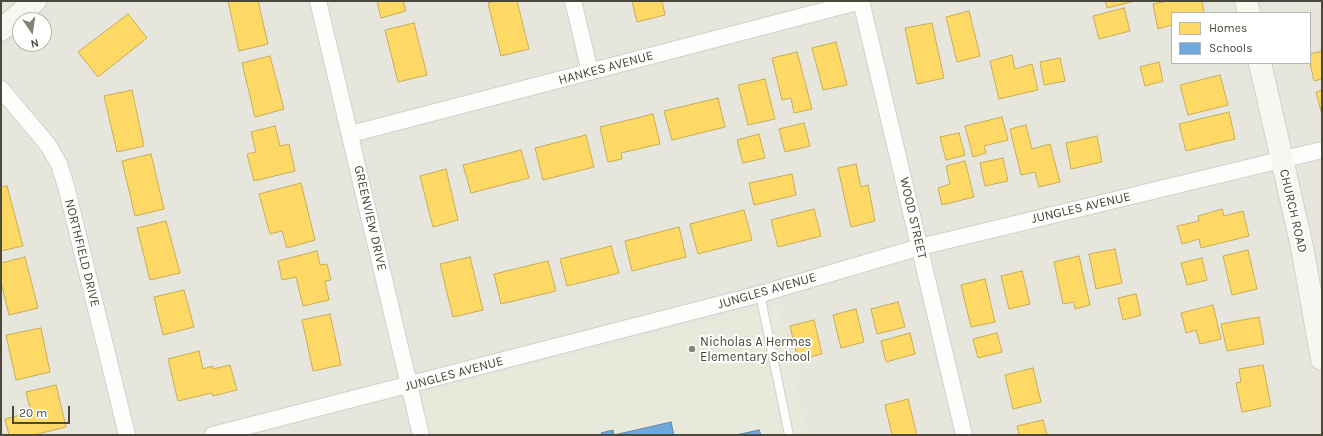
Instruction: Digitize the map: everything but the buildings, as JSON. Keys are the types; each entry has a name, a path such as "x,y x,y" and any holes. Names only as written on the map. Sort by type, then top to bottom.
{"street":[{"path":"1,30 35,1"},
{"name":"GREENVIEW DRIVE","path":"318,1 351,134 421,435"},
{"path":"573,1 590,72"},
{"name":"HANKES AVENUE","path":"351,134 861,1"},
{"name":"WOOD STREET","path":"861,1 964,435"},
{"path":"1246,1 1249,12"},
{"name":"CHURCH ROAD","path":"1260,64 1302,247 1322,359"},
{"name":"NORTHFIELD DRIVE","path":"1,89 48,145 59,164 66,186 127,435"},
{"name":"JUNGLES AVENUE","path":"213,435 760,294 920,247 1322,150"}],"lane":[{"path":"760,294 788,435"}],"shaded area":[{"path":"1,1 1322,1 1322,435 807,435 776,304 420,394 429,435 1,435"},
{"name":"Nicholas A Hermes Elementary School","path":"776,304 807,435 429,435 420,394"}],"place":[{"name":"Nicholas A Hermes Elementary School","path":"692,349"}]}
